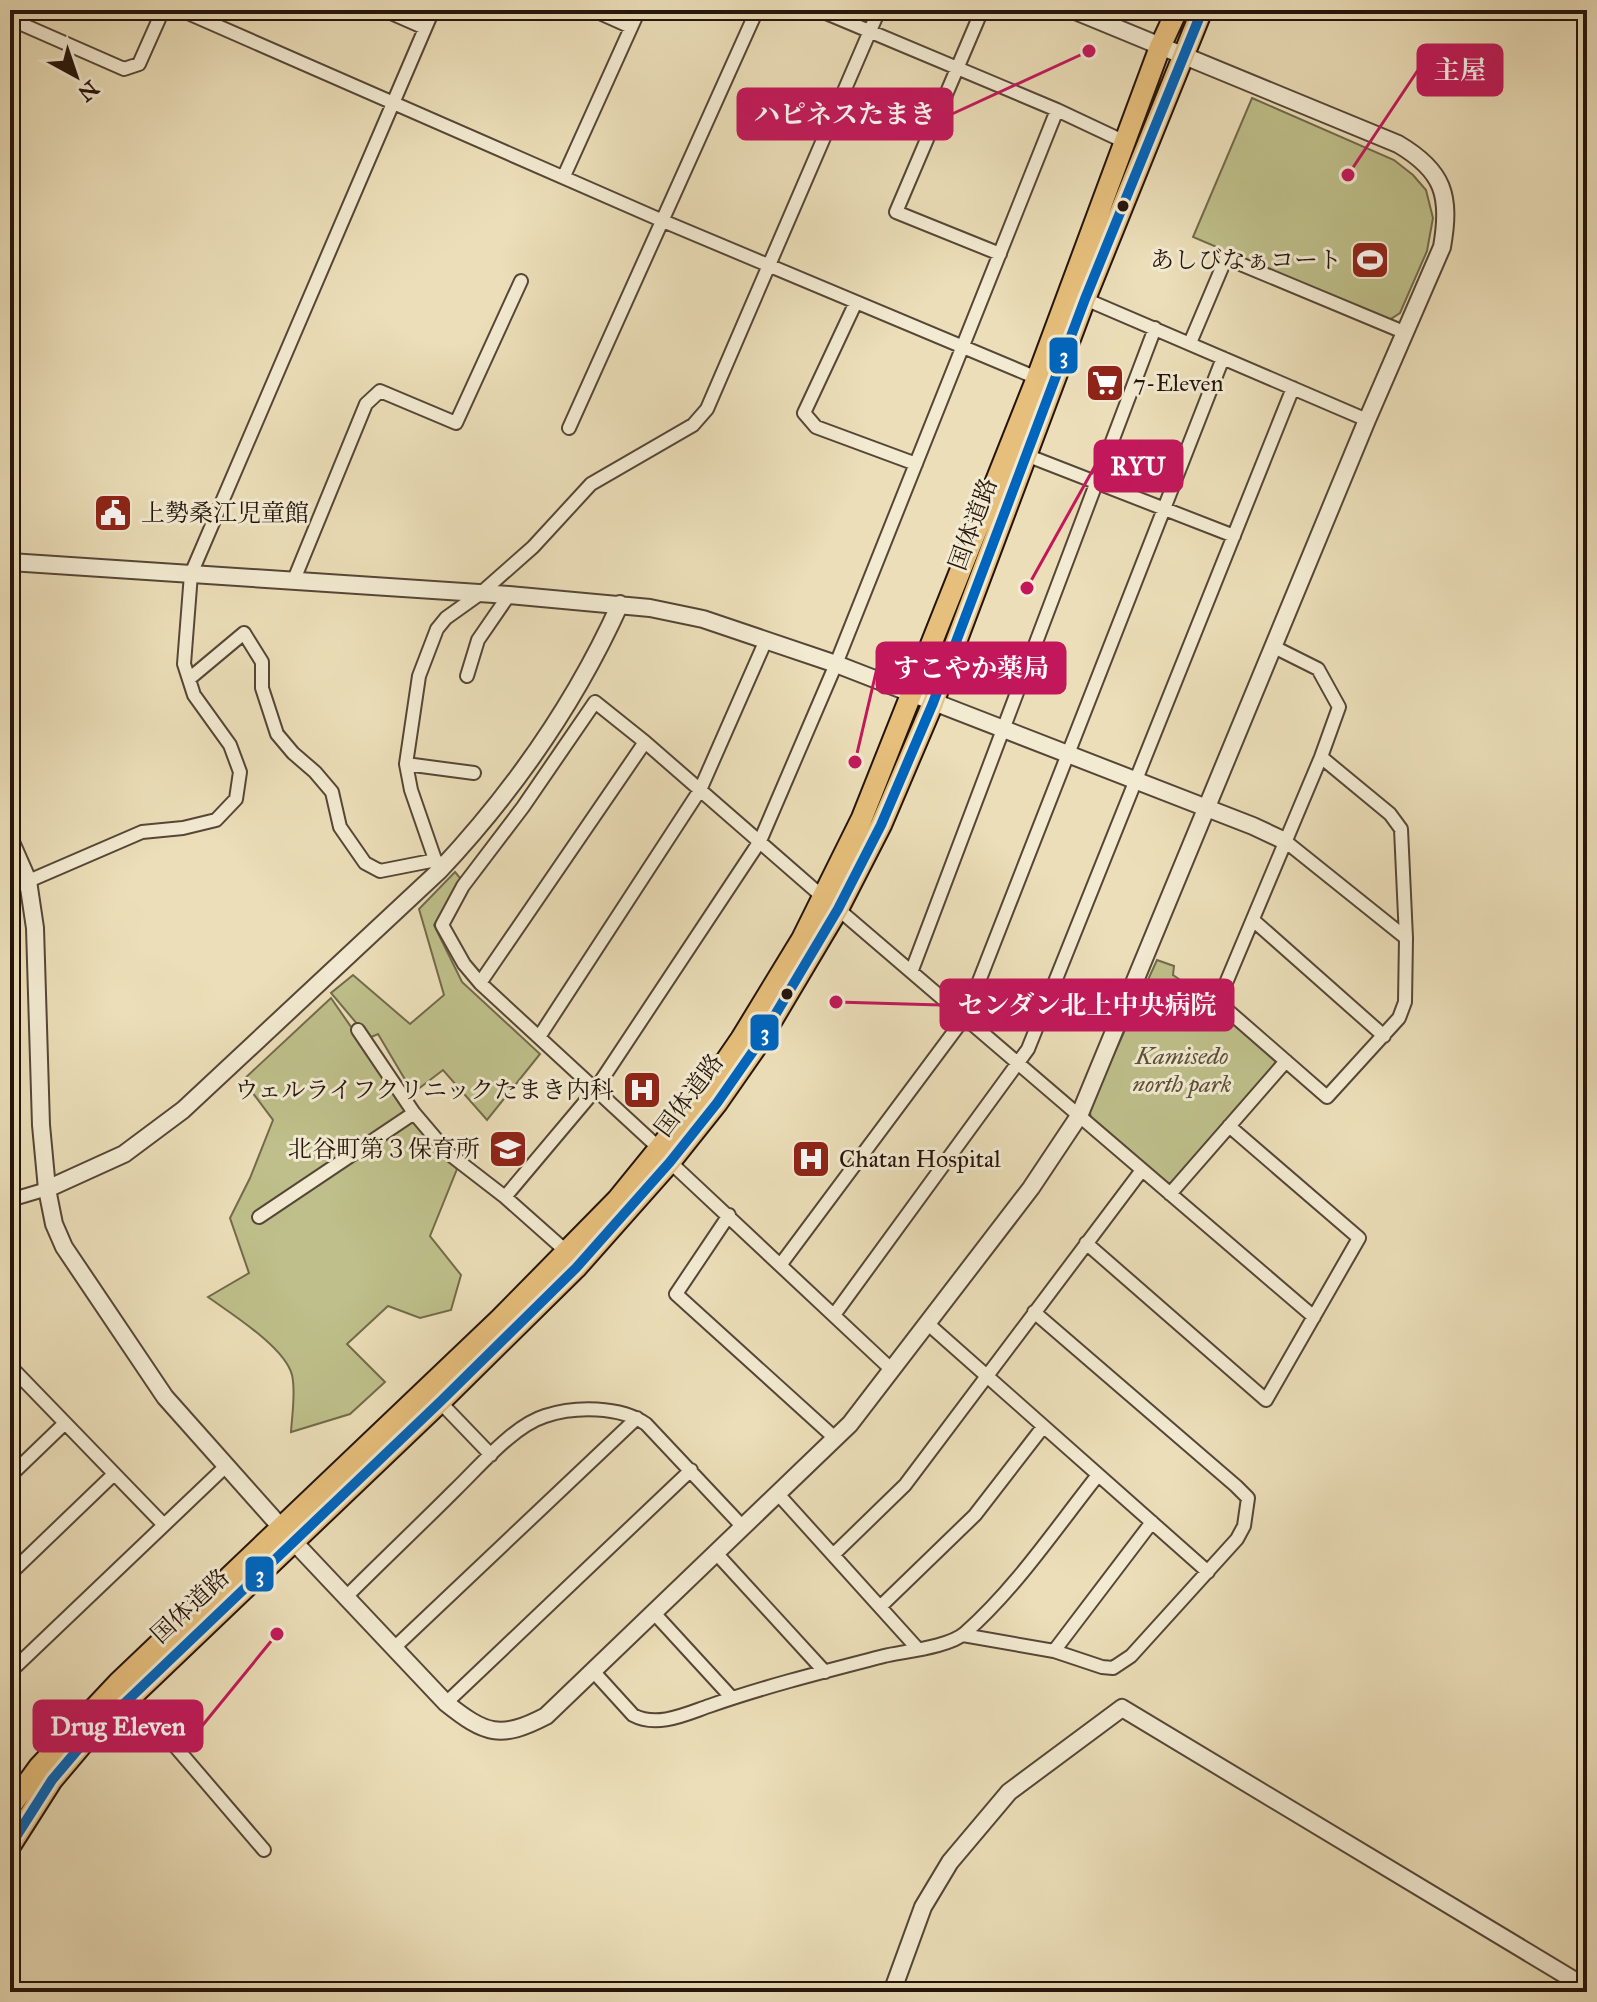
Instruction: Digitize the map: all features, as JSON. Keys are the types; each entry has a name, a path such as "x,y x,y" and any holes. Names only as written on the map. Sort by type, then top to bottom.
{"main road":[{"name":"国体道路","path":"831,904 862,818 1037,378 1160,47 1177,10"},
{"name":"国体道路","path":"10,1807 39,1767 171,1631 665,1156 717,1103 756,1047 831,904 881,825 933,703 1085,299 1202,10"},
{"name":"国体道路","path":"10,1846 52,1780 85,1741 295,1543 576,1268 665,1156"}],"street":[{"path":"10,19 124,69 139,64 163,10"},
{"path":"181,10 663,221 1037,378"},
{"path":"384,10 425,28"},
{"path":"10,889 142,832 183,828 216,820 236,799 240,772 230,745 194,695 184,664 191,574 433,10"},
{"path":"593,10 631,27"},
{"path":"564,176 639,10"},
{"path":"569,428 757,10"},
{"path":"819,10 1057,110 1125,142"},
{"path":"438,865 411,790 406,764 419,676 437,629 533,547 591,484 693,425 707,409 879,10"},
{"path":"982,10 896,212 1000,254"},
{"path":"10,840 28,881 35,928 41,1125 47,1189 54,1224 75,1264 165,1397 295,1543 446,1703 472,1724 488,1731 506,1732 525,1727 546,1716 836,1439 868,1403 1031,1188 1079,1116 1367,420 1442,247 1447,217 1441,184 1424,161 1398,144 1073,10"},
{"path":"505,1197 595,1090 760,841 836,664 1057,110"},
{"path":"1190,343 1226,258 1406,333"},
{"path":"293,582 366,404 380,391 456,423 521,281"},
{"path":"1085,299 1367,420"},
{"path":"856,302 804,413 816,427 916,464"},
{"path":"912,970 1155,328"},
{"path":"781,1264 965,1017 1223,358"},
{"path":"834,1315 1018,1064 1034,1035 1293,388"},
{"path":"1026,455 1234,536"},
{"path":"10,562 620,604 703,619 836,664 1285,841 1406,938"},
{"path":"467,676 478,640 509,595"},
{"path":"10,1200 25,1198 124,1154 183,1110 438,865 505,796 543,743 592,663 620,604"},
{"path":"189,679 244,633 262,662 262,688 277,734 332,792 340,827 365,863 380,871 438,865"},
{"path":"539,1037 700,790 766,640"},
{"path":"1274,647 1318,669 1339,707 1218,1002 1327,1097 1399,1018 1405,1002 1406,938 1401,829 1390,814 1321,757"},
{"path":"892,1370 480,983 464,964 442,925 463,886 523,807 595,702 1314,1317"},
{"path":"480,983 645,742"},
{"path":"406,764 474,773"},
{"path":"1253,920 1384,1036"},
{"path":"358,1030 414,1113 448,1153 505,1197 567,1252"},
{"path":"1170,1194 1286,1061"},
{"path":"259,1217 414,1113"},
{"path":"1086,1243 1266,1400 1359,1238 1229,1126"},
{"path":"833,1555 905,1485 1142,1170"},
{"path":"729,1215 676,1294 836,1439"},
{"path":"963,1635 1054,1651 1113,1668 1122,1664 1242,1533 1248,1498 1034,1312"},
{"path":"927,1323 1208,1572"},
{"path":"10,1366 164,1525"},
{"path":"440,1402 491,1455"},
{"path":"346,1597 491,1455 525,1426 545,1416 590,1410 623,1413 637,1418 691,1470 743,1527"},
{"path":"394,1648 637,1418"},
{"path":"10,1476 64,1424"},
{"path":"880,1607 975,1515 1043,1427"},
{"path":"10,1672 226,1466"},
{"path":"446,1703 691,1470"},
{"path":"10,1574 114,1474"},
{"path":"593,1671 633,1715 641,1720 654,1721 678,1717 825,1672 941,1644 963,1635 1019,1575 1098,1475"},
{"path":"778,1494 917,1648"},
{"path":"1054,1651 1152,1522"},
{"path":"716,1553 825,1672"},
{"path":"654,1613 732,1698"},
{"path":"132,1696 264,1850"},
{"path":"892,1992 923,1907 959,1850 1009,1792 1122,1708 1587,1988"}],"green space":[{"path":"1252,98 1394,160 1426,190 1433,218 1427,251 1400,313 1389,320 1193,237"},
{"path":"455,872 461,879 434,925 462,982 540,1054 487,1120 443,1070 413,1093 378,1034 369,1038 331,993 353,975 410,1024 444,995 419,909"},
{"name":"Kamisedo north park","path":"1157,960 1174,966 1173,975 1214,1003 1281,1061 1169,1189 1092,1121 1089,1109"},
{"path":"331,998 433,1145 457,1169 430,1236 461,1275 451,1310 420,1318 388,1306 347,1344 385,1382 350,1414 291,1432 294,1389 287,1364 268,1342 208,1297 249,1273 230,1218 273,1120 243,1080"}],"transit line":[{"name":"3","path":"10,1846 52,1780 85,1741 576,1268 670,1162 756,1047 838,909 881,825 933,703 1085,299 1202,11"}],"place":[{"name":"ハピネスたまき","path":"1089,51"},
{"name":"主屋","path":"1348,175"},
{"name":"あしびなぁコート","path":"1370,260"},
{"name":"7-Eleven","path":"1105,383"},
{"name":"上勢桑江児童館","path":"113,513"},
{"name":"RYU","path":"1027,588"},
{"name":"すこやか薬局","path":"855,762"},
{"name":"センダン北上中央病院","path":"836,1002"},
{"name":"ウェルライフクリニックたまき内科","path":"642,1090"},
{"name":"北谷町第３保育所","path":"508,1149"},
{"name":"Chatan Hospital","path":"811,1159"},
{"name":"Drug Eleven","path":"277,1634"}]}
